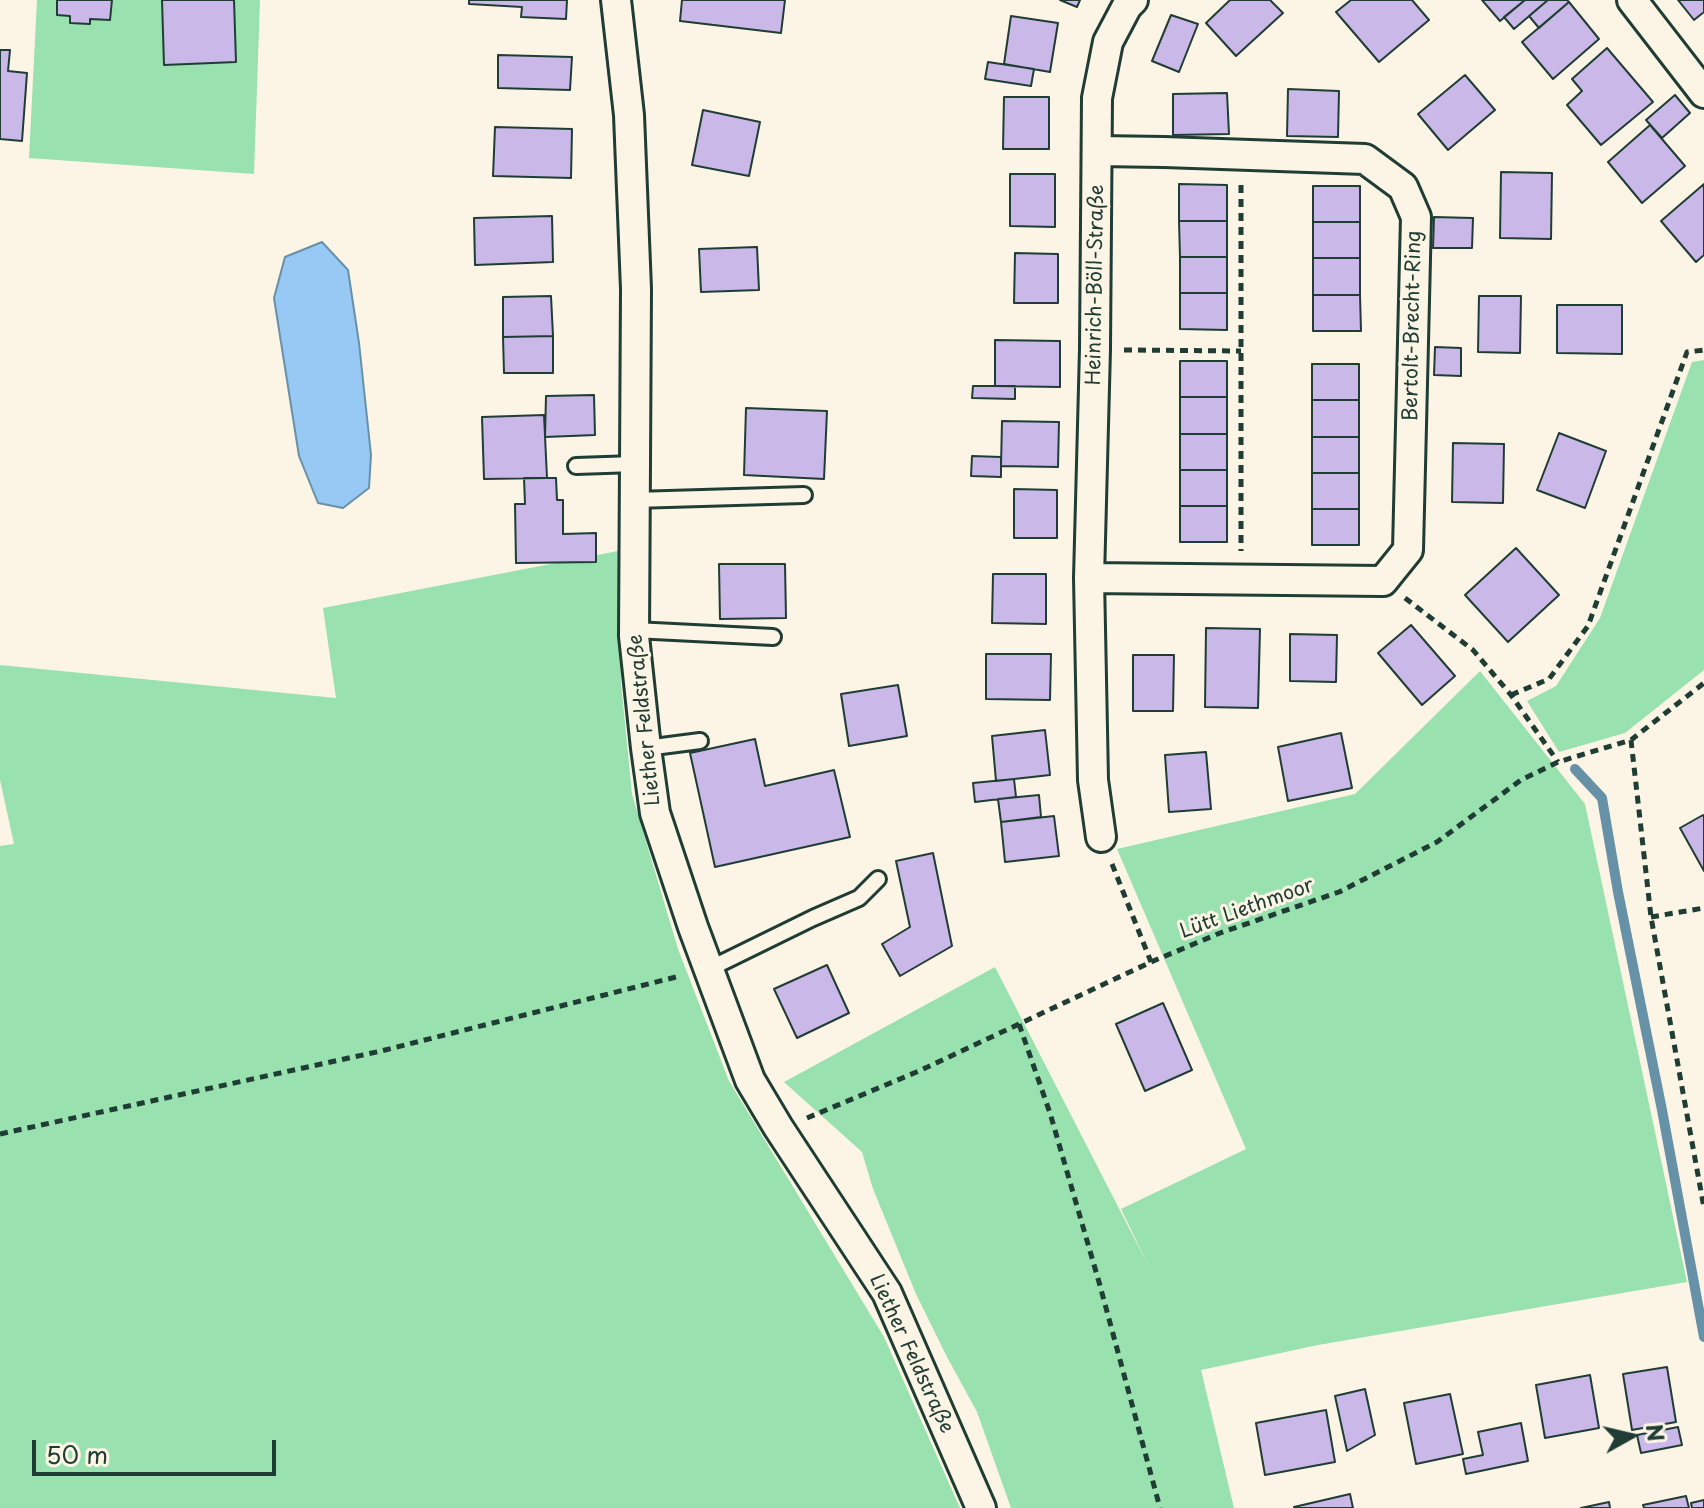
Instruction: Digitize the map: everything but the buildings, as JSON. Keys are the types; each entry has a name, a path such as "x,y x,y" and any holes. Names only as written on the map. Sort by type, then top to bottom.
{"street":[{"name":"Liether Feldstraße","path":"616,0 629,115 636,289 634,630 655,813 750,1080 887,1293 981,1508"},
{"name":"Heinrich-Böll-Straße","path":"1101,837 1093,780 1089,578 1097,98 1108,42 1133,0"},
{"path":"1632,0 1704,93"},
{"name":"Bertolt-Brecht-Ring","path":"1098,151 1365,159 1403,187 1416,217 1408,550 1383,581"},
{"path":"1089,578 1383,581"}],"lane":[{"path":"576,466 635,464"},
{"path":"634,500 804,495"},
{"path":"634,630 773,637"},
{"path":"646,748 700,741"},
{"path":"709,969 859,898 878,879"}],"path":[{"path":"1241,156 1241,580"},
{"path":"1095,349 1241,351"},
{"path":"1511,695 1549,679 1588,626 1687,352 1704,350"},
{"path":"1383,581 1473,650 1511,695 1558,762"},
{"name":"Lütt Liethmoor","path":"778,1127 919,1071 1220,933 1339,892 1437,842 1521,780 1558,762 1631,740 1704,683"},
{"path":"1631,740 1651,917 1704,1208"},
{"path":"1101,837 1151,962"},
{"path":"1651,917 1704,908"},
{"path":"0,1134 381,1051 709,969"},
{"path":"1019,1024 1050,1113 1160,1508"}],"green space":[{"path":"37,0 260,0 254,174 29,158"},
{"path":"1704,360 1704,670 1625,733 1559,752 1527,701 1556,686 1600,618 1692,362"},
{"path":"618,551 621,683 632,794 678,949 729,1081 884,1337 960,1508 0,1508 0,846 14,844 0,780 0,665 336,698 323,608"},
{"path":"1480,671 1585,804 1687,1282 1318,1345 1201,1370 1234,1508 1011,1508 977,1412 916,1294 873,1189 862,1152 784,1082 995,967 1149,1267 1121,1209 1246,1149 1117,849 1355,794"}],"water":[{"path":"322,242 348,270 371,455 369,488 343,508 318,503 299,456 274,298 285,257"}],"waterway":[{"path":"1575,769 1602,798 1704,1337"}]}
